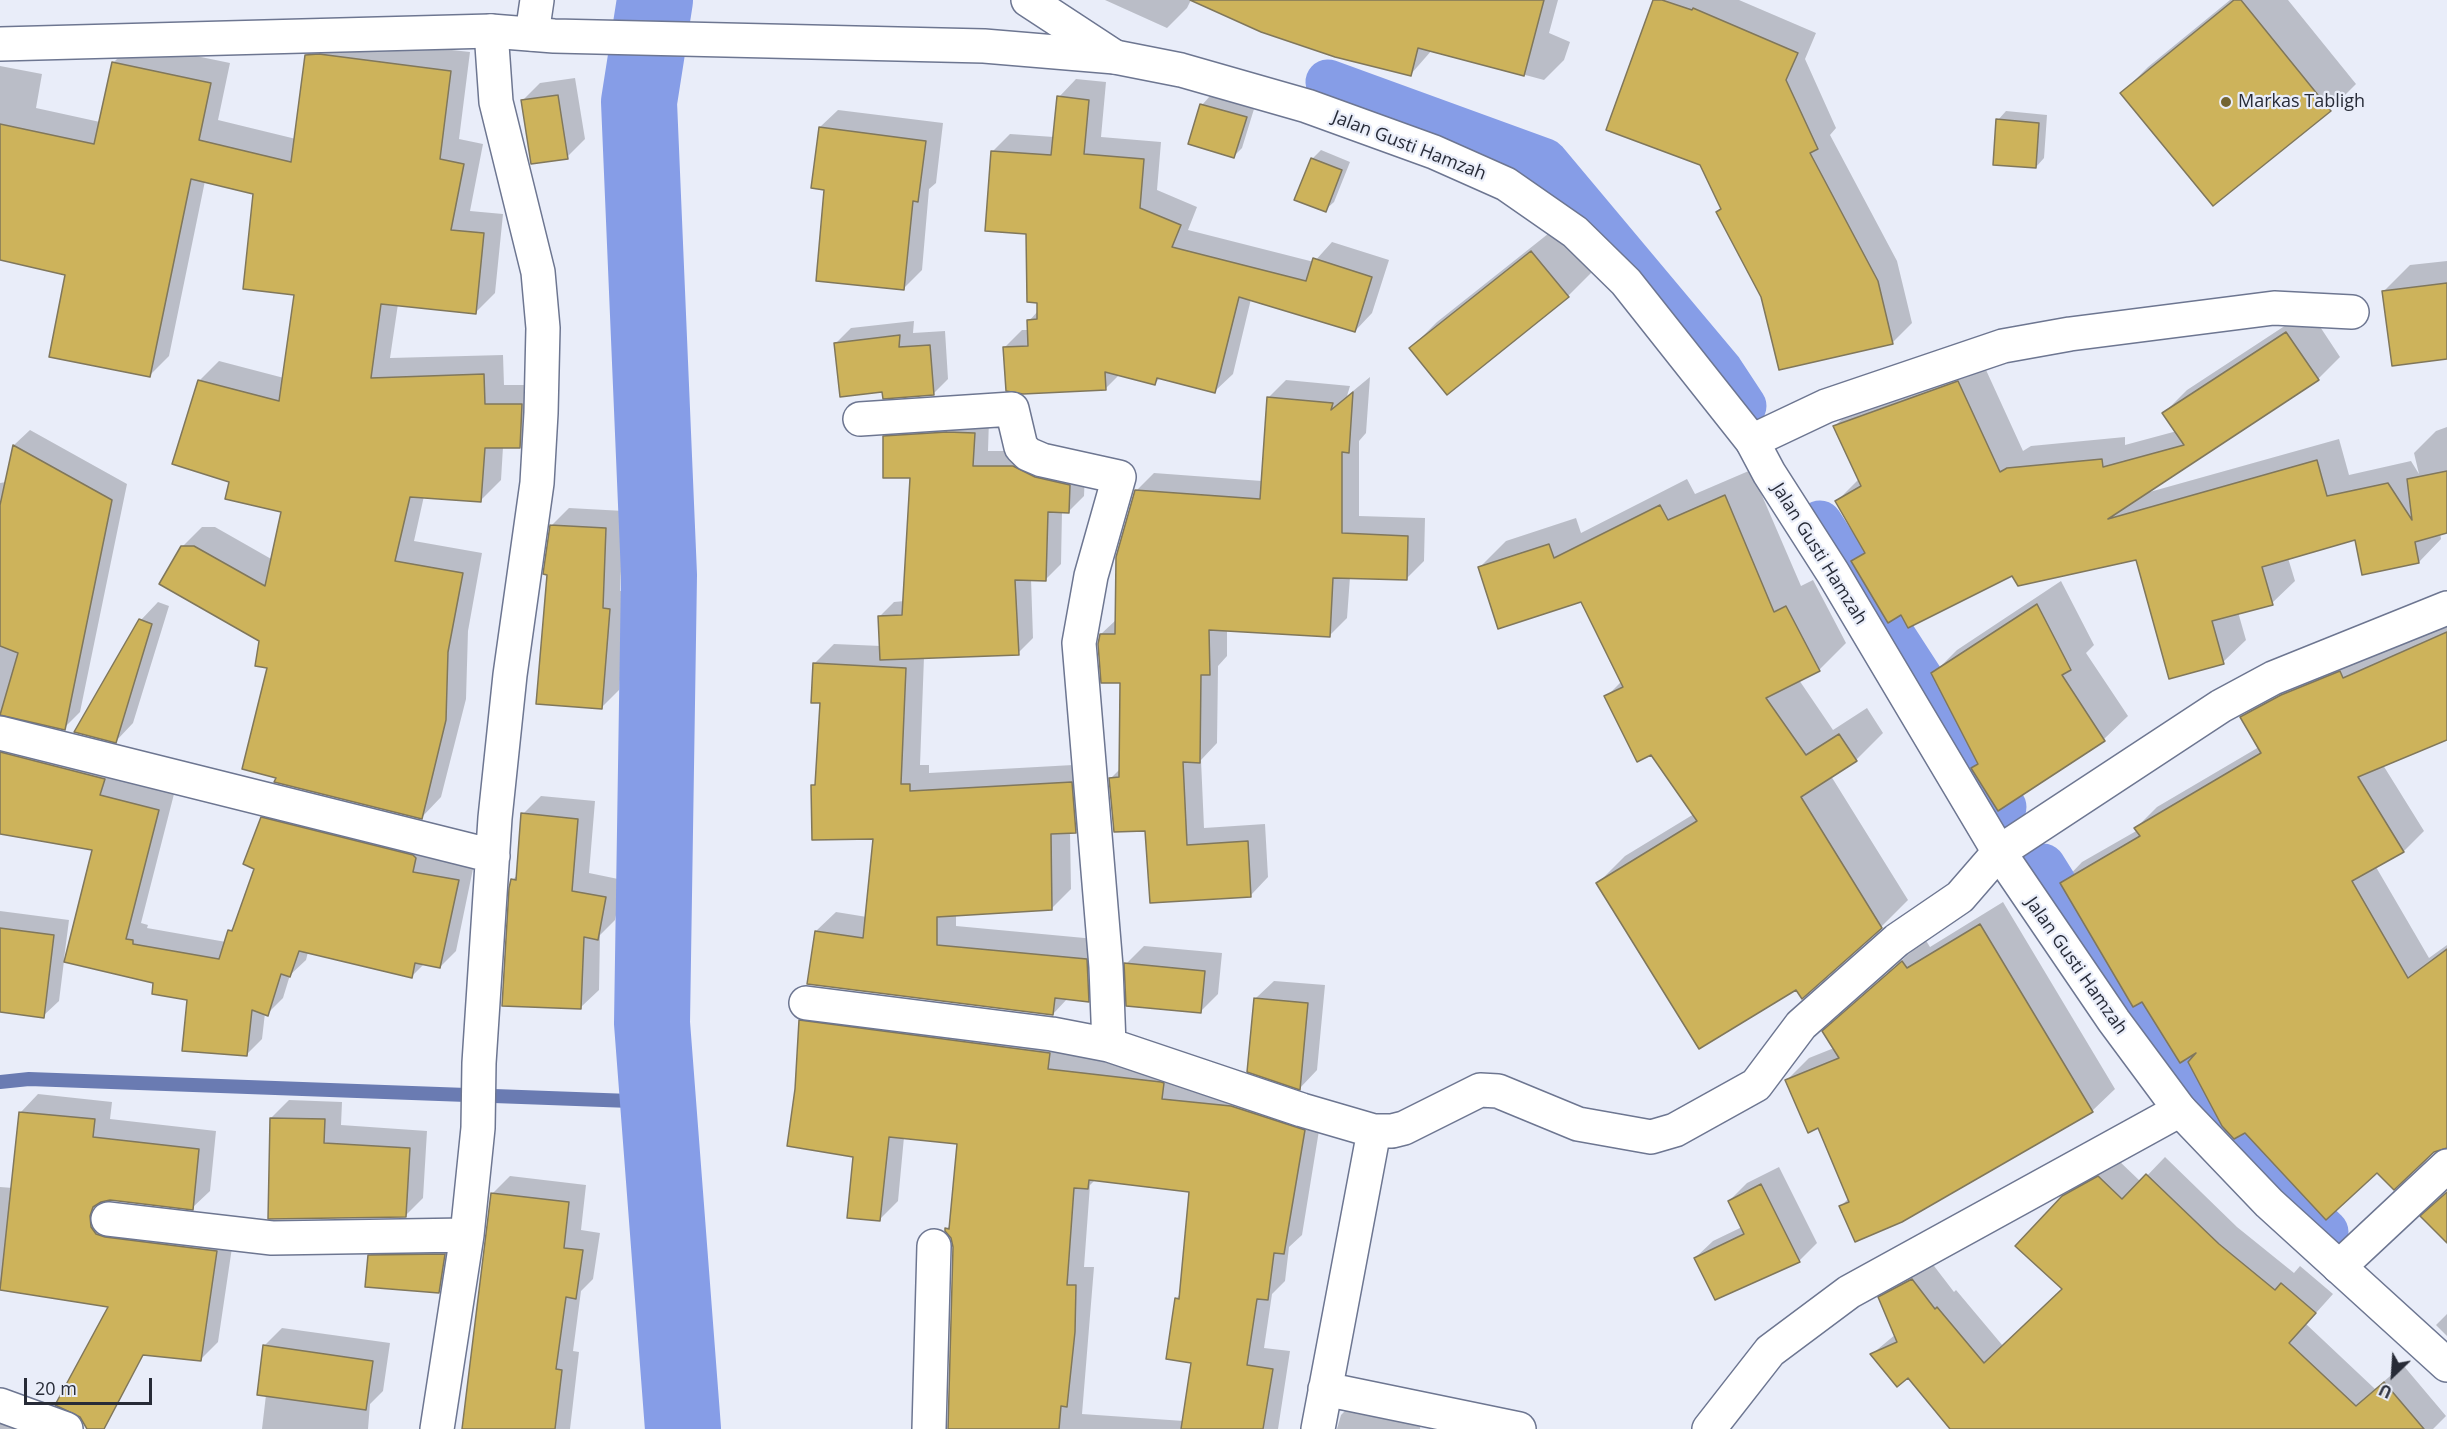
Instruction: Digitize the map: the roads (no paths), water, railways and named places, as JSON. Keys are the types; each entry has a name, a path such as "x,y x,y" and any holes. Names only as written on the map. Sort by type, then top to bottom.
{"street":[{"path":"537,0 543,35"},
{"path":"1028,0 1115,57"},
{"path":"437,1429 467,1234 478,1128 479,1063 493,856 510,675 537,483 543,328 537,272 496,102 491,32"},
{"name":"Jalan Gusti Hamzah","path":"0,44 491,32 883,45 984,46 1115,57 1181,70 1307,106 1434,152 1506,184 1575,232 1626,282 1752,441 1769,473 1833,573 1999,852 2114,1021 2180,1110 2269,1203 2447,1365"},
{"path":"1752,441 1826,406 2003,346 2070,334 2274,308 2352,312"},
{"path":"861,419 1012,409 1021,447 1028,454 1042,460 1119,477 1091,576 1079,643 1106,967 1109,1045"},
{"path":"806,1003 1052,1034 1109,1045 1302,1110 1374,1131 1404,1128 1480,1090 1498,1091 1578,1124 1651,1137 1675,1130 1756,1085 1801,1025 1897,940 1960,897 1999,852 2221,706 2262,683 2447,608"},
{"path":"0,733 493,856"},
{"path":"1709,1429 1770,1351 1849,1292 2180,1110"},
{"path":"1318,1429 1374,1131"},
{"path":"2339,1267 2447,1166"},
{"path":"108,1219 272,1238 467,1234"},
{"path":"929,1429 934,1246"},
{"path":"1325,1389 1434,1421 1519,1429"},
{"path":"0,1405 66,1429"}],"waterway":[{"path":"655,0 639,102 659,575 652,1023 683,1429"},
{"path":"1328,82 1545,161 1721,371 1744,406"},
{"path":"1820,523 2004,807"},
{"path":"2043,866 2085,933 2250,1159 2326,1232"},
{"path":"0,1082 29,1079 658,1102"}],"place":[{"name":"Markas Tabligh","path":"2226,102"}]}
